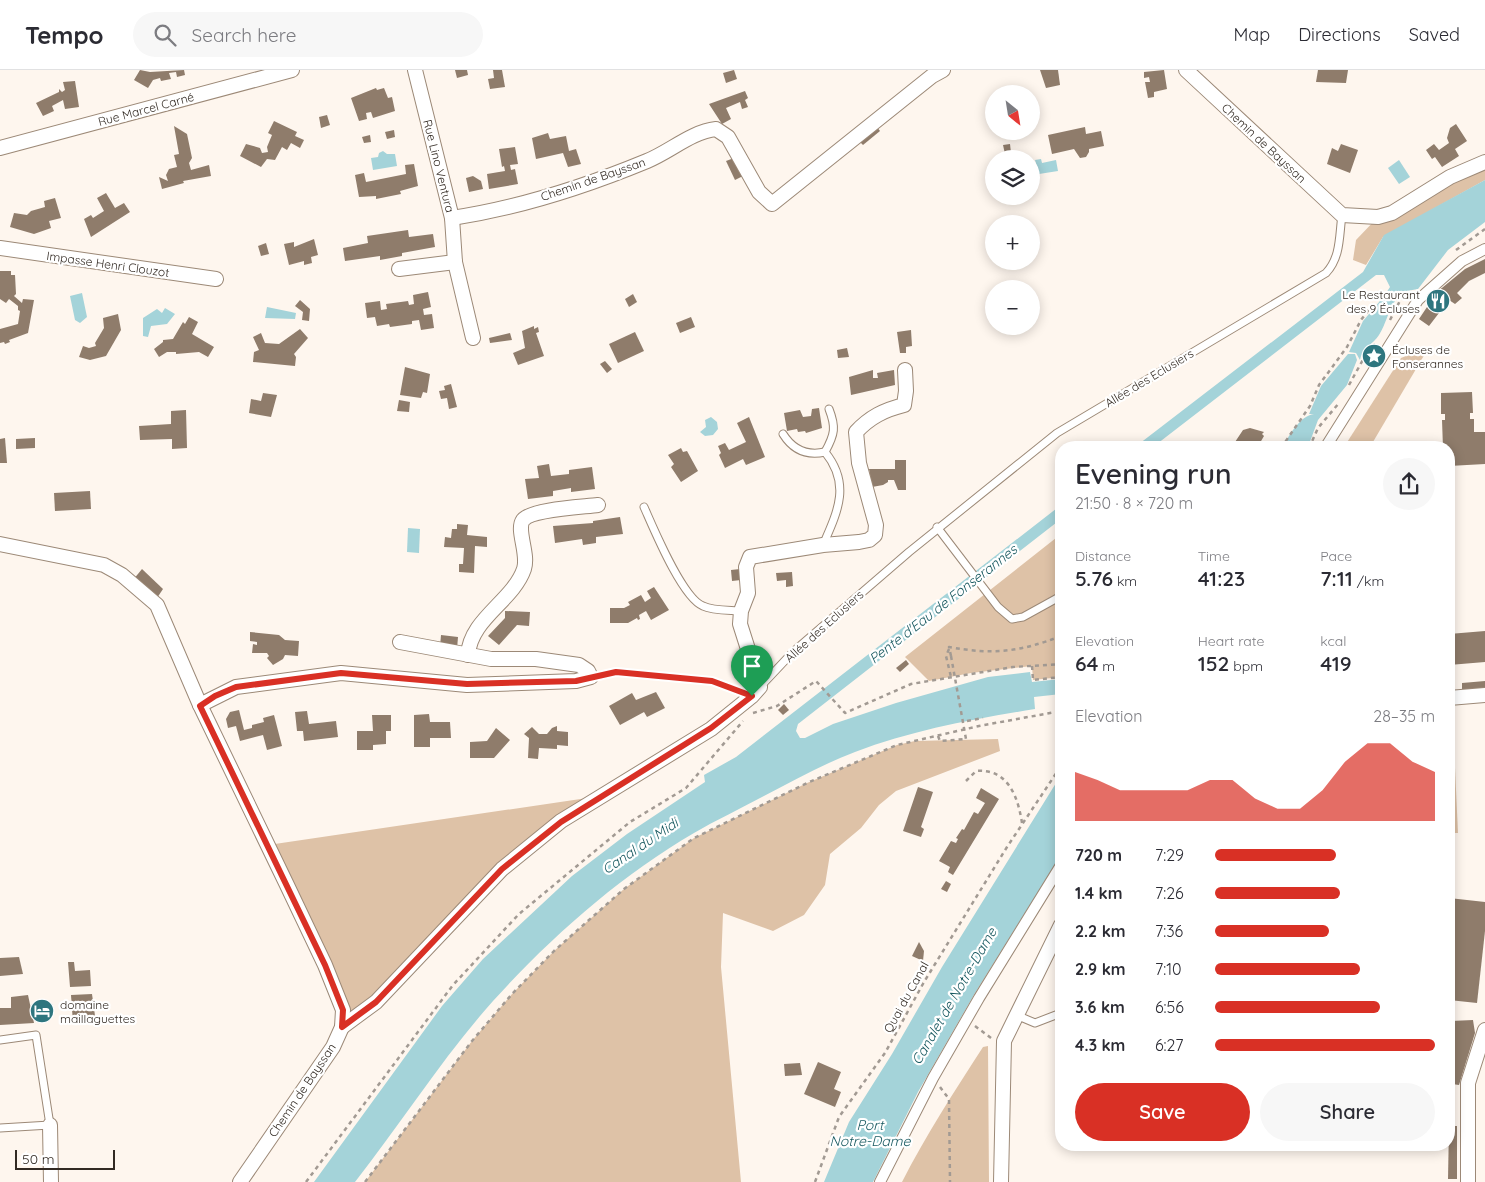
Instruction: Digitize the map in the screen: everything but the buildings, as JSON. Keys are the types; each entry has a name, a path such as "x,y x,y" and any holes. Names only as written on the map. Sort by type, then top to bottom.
{"street":[{"name":"Rue Marcel Carné","path":"0,148 292,70"},
{"name":"Rue Lino Ventura","path":"415,70 452,218 455,262 473,338"},
{"name":"Chemin de Bayssan","path":"452,218 496,211 592,182 649,160 704,130 716,129 728,137 759,192 772,204 932,76 943,70"},
{"name":"Chemin de Bayssan","path":"1186,70 1342,215"},
{"path":"1342,215 1378,217 1392,213 1450,178 1485,162"},
{"name":"Impasse Henri Clouzot","path":"0,248 216,279"},
{"path":"1329,441 1418,300 1462,261 1485,249"},
{"path":"400,269 455,262"},
{"path":"756,692 740,624 741,611 748,593 746,567 750,557 823,544 859,542 869,540 875,534 876,525 859,463 856,432 867,420 887,410 904,405 906,391 904,370"},
{"path":"468,655 469,646 477,631 512,589 524,570 527,558 520,526 524,519 534,514 598,505"},
{"path":"0,544 104,565 138,588 157,605 165,619 200,706 325,965 343,1010 342,1027"},
{"path":"200,706 215,696 236,687 341,673 467,684 576,681 591,677 588,671 579,665 536,659 491,659 400,642"},
{"name":"Allée des Eclusiers","path":"342,1027 376,1002 502,869 553,827 711,728 756,692"},
{"path":"1455,698 1485,695"},
{"path":"880,1182 933,1078 1055,875"},
{"path":"1001,1182 1004,1041 1055,937"},
{"name":"Chemin de Bayssan","path":"240,1182 333,1047 342,1027"},
{"path":"1468,1182 1468,1083 1485,1030"},
{"path":"50,1124 51,1182"}],"lane":[{"name":"Allée des Eclusiers","path":"756,692 793,652 937,527 1057,433 1326,273 1333,266 1338,253 1342,215"},
{"path":"783,434 790,445 802,451 814,454 825,452 832,440 835,424 829,409"},
{"path":"823,544 840,504 840,484 835,464 825,452"},
{"path":"644,507 663,551 690,594 701,606 741,611"},
{"path":"937,527 998,607 1012,619 1023,617 1055,599"},
{"path":"1016,1015 1035,1023 1055,1015"},
{"path":"0,1040 36,1035 50,1124 0,1128"}],"path":[{"path":"1286,441 1310,406 1319,385 1347,347 1361,320 1384,289"},
{"path":"1346,391 1357,368"},
{"path":"1312,441 1318,428 1343,397"},
{"path":"949,647 996,652 1016,650 1055,638"},
{"path":"938,736 940,741 966,739 949,647"},
{"path":"949,647 946,656 951,677"},
{"path":"306,1182 453,985 519,914 630,822 686,788 740,727 746,715 777,706 816,681 844,713 911,684 951,677 1055,664"},
{"path":"1032,666 1033,680 1055,678"},
{"path":"591,677 616,672 712,681 756,692"},
{"path":"365,1182 472,1041 512,994 554,951 624,889 694,838 807,782 897,745 1055,712"},
{"path":"966,721 984,718"},
{"path":"966,781 976,771 984,770 1012,786 1019,801 1022,825"},
{"name":"Quai du Canal","path":"814,1182 839,1117 885,1053 924,982 1055,775"},
{"path":"967,1019 992,1038 993,1044"},
{"path":"933,1078 949,1099 950,1182"}],"shaded area":[{"path":"1485,162 1485,180 1383,237 1366,265 1353,260 1356,240 1378,217"},
{"path":"1429,347 1374,441 1348,441 1401,358"},
{"path":"1055,539 1055,678 1033,680 1032,666 971,673 929,681 905,657"},
{"path":"998,739 1000,751 896,791 879,805 861,828 830,854 825,885 804,915 773,931 723,913 721,967 741,1182 365,1182 472,1041 512,994 554,951 624,889 694,838 807,783 897,745 915,741"},
{"path":"1455,768 1458,833 1455,833"},
{"path":"594,797 561,822 342,1027 343,1010 268,845"},
{"path":"988,1046 989,1182 902,1182 951,1097 983,1047"}],"water":[{"path":"383,151 387,154 395,154 397,166 373,170 371,158 378,157 379,153"},
{"path":"1040,159 1042,163 1056,160 1058,171 1040,174"},
{"path":"1399,160 1410,177 1399,184 1388,168"},
{"path":"1485,180 1485,222 1448,250 1418,289 1401,292 1397,301 1393,294 1386,293 1390,287 1384,275 1376,275 1161,441 1143,441 1363,272 1384,235"},
{"path":"82,293 87,317 80,323 75,320 70,296"},
{"path":"1385,295 1392,295 1395,301 1379,335 1363,353 1360,360 1356,353 1349,352 1363,321"},
{"path":"267,307 296,313 295,319 265,318"},
{"path":"165,308 175,314 167,324 151,326 148,337 143,336 143,318 157,309 162,313"},
{"path":"1348,354 1355,354 1357,360 1347,385 1318,420 1310,441 1287,441 1304,418 1314,414 1309,414 1321,386"},
{"path":"711,417 717,422 718,429 713,435 705,436 700,432 706,427 705,420"},
{"path":"1055,510 1055,524 798,724 796,731 800,738 805,738 833,724 896,703 988,677 1030,672 1032,682 1055,680 1055,695 1034,697 1035,709 921,731 855,752 797,779 694,833 666,850 613,888 588,909 515,977 457,1044 355,1182 314,1182 442,1006 483,959 572,876 627,834 705,782 704,775 736,757"},
{"path":"408,528 420,529 419,553 407,552"},
{"name":"Port Notre-Dame","path":"1055,785 1055,865 975,993 918,1092 873,1182 824,1182 849,1122 892,1054 942,967"}],"place":[{"name":"Le Restaurant des 9 Écluses","path":"1438,301"},
{"name":"Écluses de Fonserannes","path":"1374,356"},
{"name":"domaine maillaguettes","path":"42,1011"}],"route":[{"path":"616,672 712,681 752,696 711,728 561,822 502,869 376,1002 342,1027 343,1010 325,965 200,706 215,696 236,687 341,673 467,684 576,681 616,672"}],"water label":[{"name":"Pente d'Eau de Fonserannes","path":"943,604"},
{"name":"Canal du Midi","path":"640,846"},
{"name":"Canalet de Notre-Dame","path":"954,996"}]}
